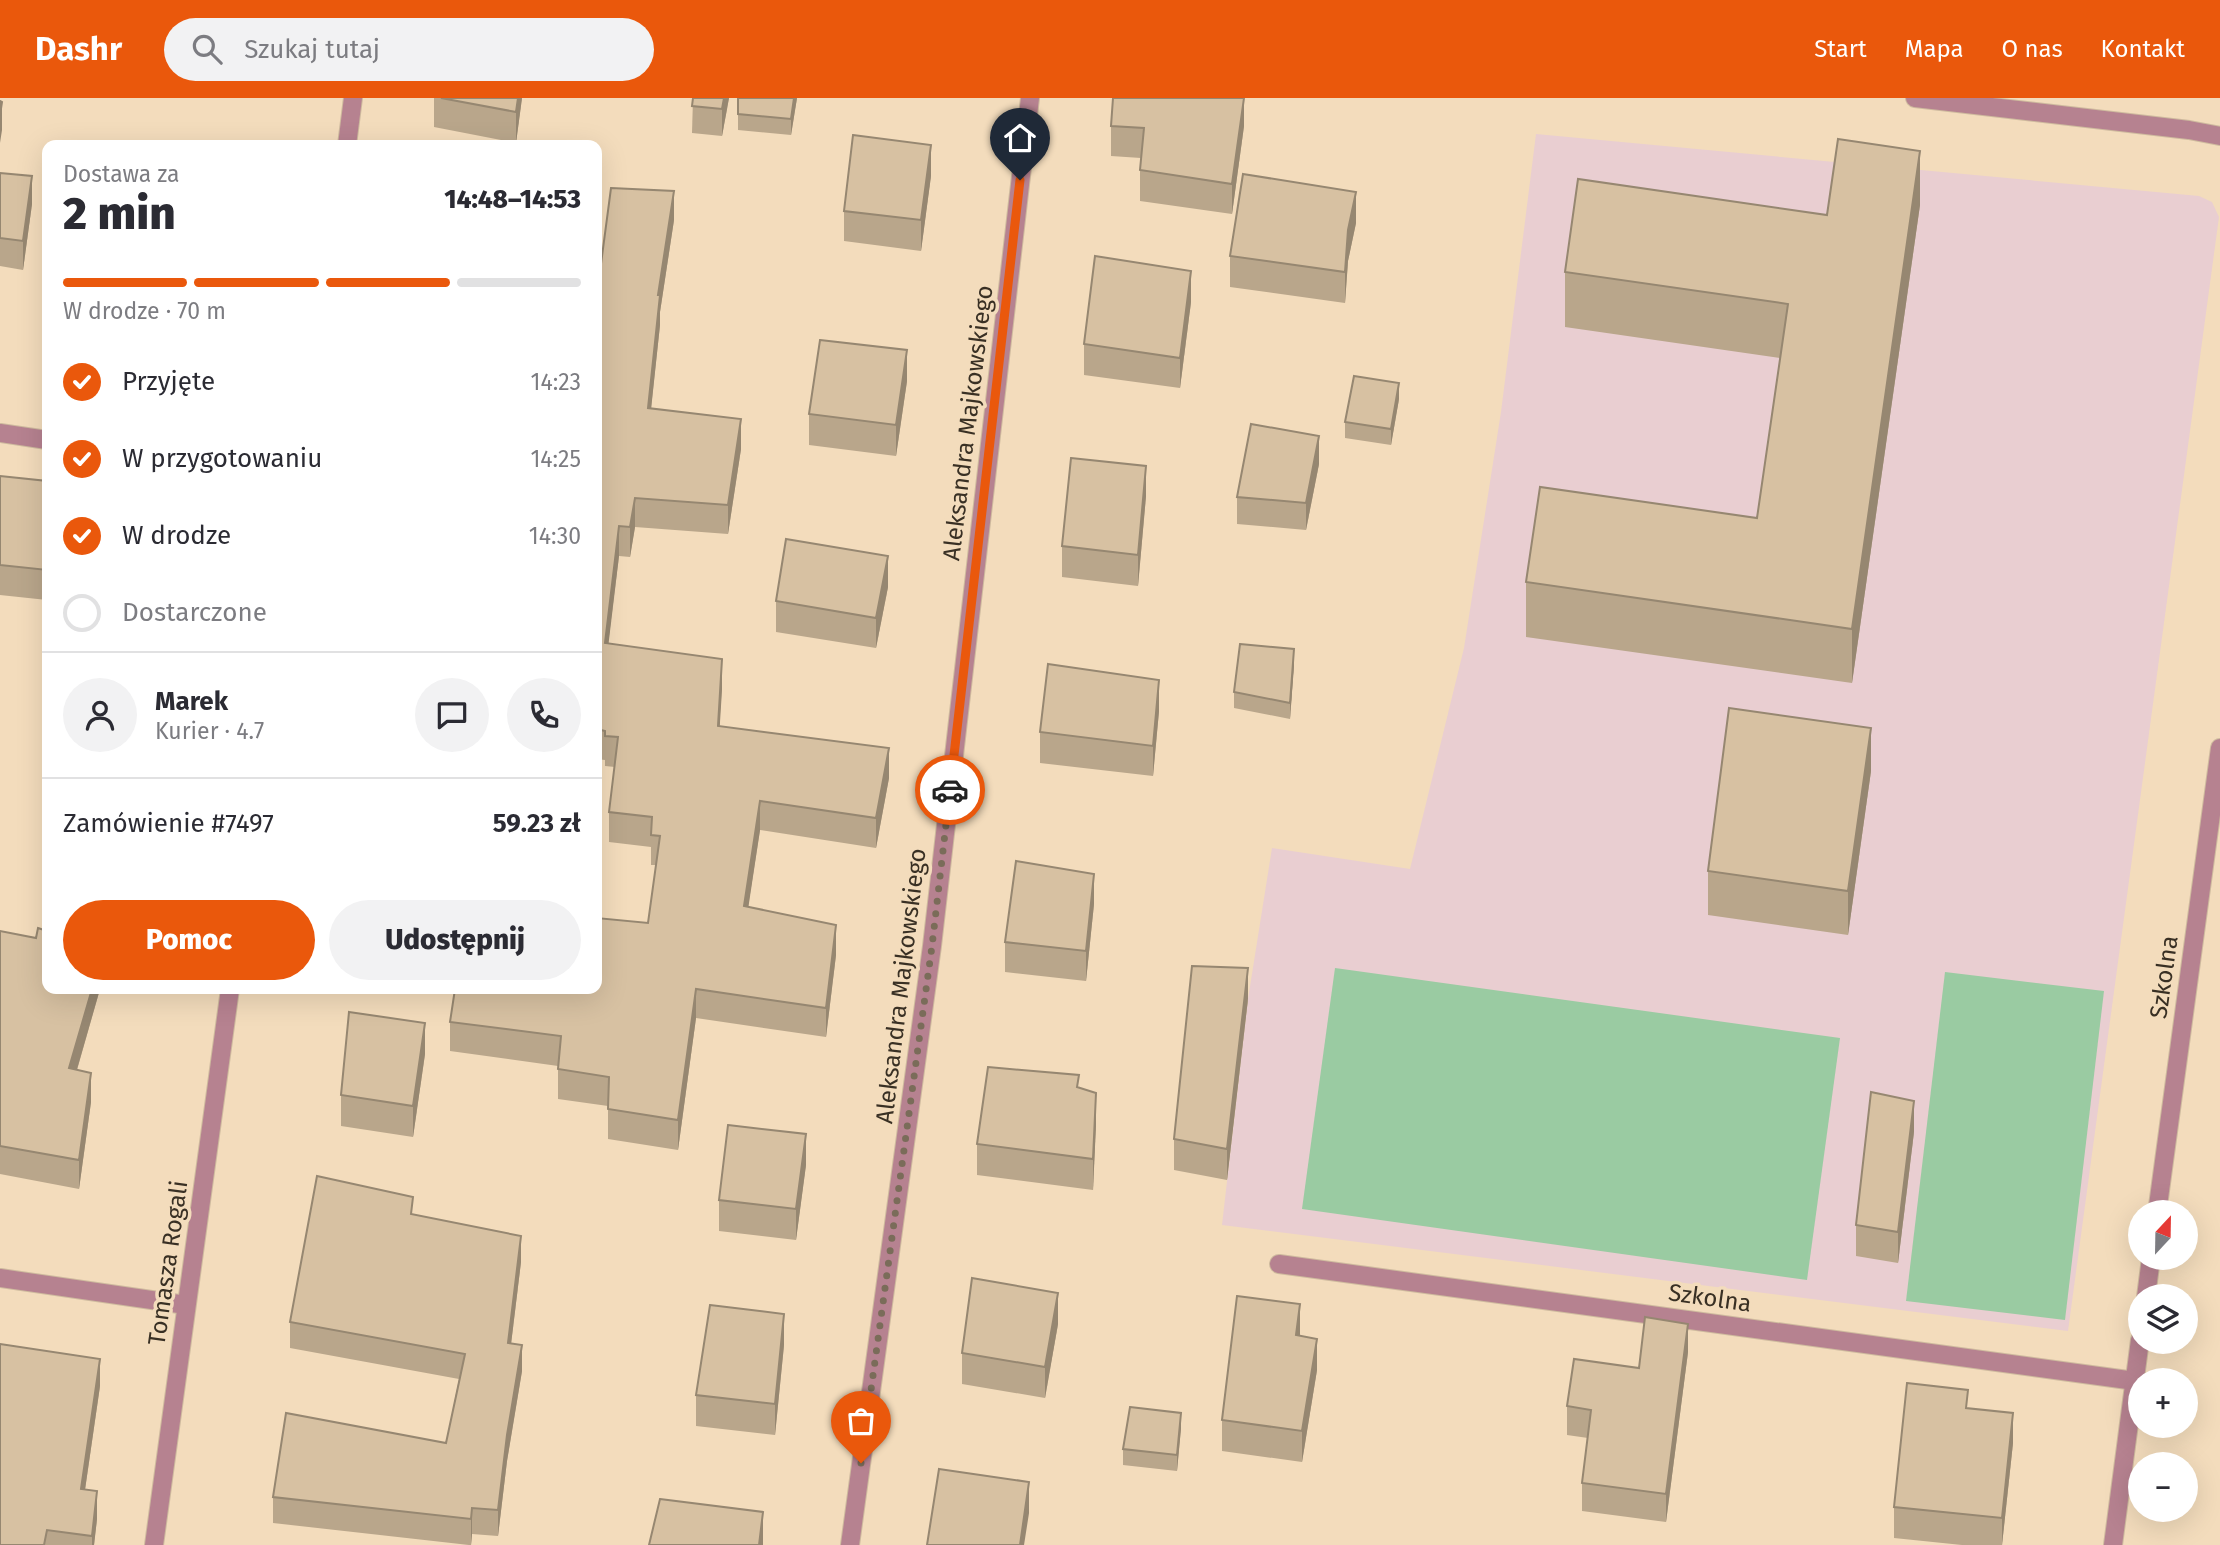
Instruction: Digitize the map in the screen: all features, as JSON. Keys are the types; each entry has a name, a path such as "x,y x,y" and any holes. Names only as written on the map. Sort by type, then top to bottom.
{"street":[{"path":"348,140 353,98"},
{"name":"Aleksandra Majkowskiego","path":"850,1545 932,946 1030,98"},
{"path":"1915,98 2220,135"},
{"path":"0,433 42,439"},
{"name":"Szkolna","path":"2159,1200 2220,748"},
{"name":"Tomasza Rogali","path":"154,1545 229,994"},
{"name":"Szkolna","path":"1279,1264 2128,1380"},
{"path":"0,1278 186,1304"},
{"path":"2112,1545 2128,1431"}],"shaded area":[{"path":"1536,134 2199,196 2212,202 2219,217 2068,1331 1222,1225 1248,999 1272,848 1410,869 1464,648 1501,412"}],"green space":[{"path":"1335,968 1840,1038 1807,1280 1302,1209"},
{"path":"1945,972 2104,991 2065,1320 1906,1301"}],"building":[{"path":"441,98 518,98 516,112"},
{"path":"693,98 724,98 722,109 692,106"},
{"path":"738,98 794,98 791,119 738,114"},
{"path":"1113,98 1244,98 1232,184 1140,170 1144,128 1111,126"},
{"path":"853,135 931,145 921,220 844,211"},
{"path":"1838,139 1920,151 1852,629 1526,582 1540,487 1757,518 1788,304 1565,272 1578,179 1827,215"},
{"path":"0,173 32,176 23,241 0,238"},
{"path":"1243,174 1356,192 1348,230 1345,272 1230,256"},
{"path":"611,188 674,191 658,295 648,408 741,419 728,505 635,498 630,527 619,526 605,643 722,659 718,726 889,748 876,818 760,801 744,906 836,925 826,1008 696,989 678,1120 608,1109 609,1077 558,1069 561,1036 450,1022 454,994 602,994 602,918 648,923 660,836 651,835 652,817 609,812 618,737 605,736 605,731 602,730 602,256"},
{"path":"1095,256 1191,271 1180,358 1084,344"},
{"path":"820,340 907,350 896,425 809,414"},
{"path":"1354,376 1399,383 1391,429 1345,422"},
{"path":"1251,424 1319,436 1306,503 1237,497"},
{"path":"1071,458 1146,466 1138,555 1062,546"},
{"path":"0,476 42,480 42,569 0,565"},
{"path":"786,539 888,556 876,618 776,601"},
{"path":"1240,644 1294,649 1290,703 1234,692"},
{"path":"1048,664 1159,680 1153,746 1040,732"},
{"path":"1729,708 1871,728 1848,891 1708,871"},
{"path":"1016,861 1094,874 1086,951 1005,942"},
{"path":"38,928 42,929 42,994 91,994 69,1068 91,1073 79,1160 0,1146 0,931 36,938"},
{"path":"1192,966 1248,968 1227,1149 1174,1139"},
{"path":"349,1012 425,1023 413,1106 341,1095"},
{"path":"988,1067 1079,1075 1077,1087 1096,1093 1093,1159 977,1144"},
{"path":"1871,1092 1914,1101 1898,1232 1856,1225"},
{"path":"728,1125 806,1134 796,1209 719,1200"},
{"path":"317,1176 413,1197 411,1214 521,1236 508,1343 522,1345 498,1510 472,1508 471,1519 273,1497 286,1413 446,1443 465,1354 290,1322"},
{"path":"972,1278 1058,1293 1045,1367 962,1353"},
{"path":"1237,1296 1300,1304 1296,1335 1317,1339 1302,1431 1222,1420"},
{"path":"710,1305 784,1314 775,1404 696,1395"},
{"path":"1645,1317 1688,1324 1666,1494 1582,1483 1591,1410 1567,1406 1574,1359 1639,1368"},
{"path":"0,1344 100,1359 81,1489 97,1491 92,1536 47,1530 44,1545 0,1545"},
{"path":"1907,1383 1968,1390 1966,1408 2013,1413 2002,1518 1894,1507"},
{"path":"1130,1407 1181,1413 1177,1455 1123,1449"},
{"path":"939,1469 1029,1482 1020,1545 927,1545"},
{"path":"660,1499 763,1512 759,1545 649,1545"}],"way so far":[{"path":"861,1463 932,946 950,790"}],"route":[{"path":"950,790 1020,180"}]}
